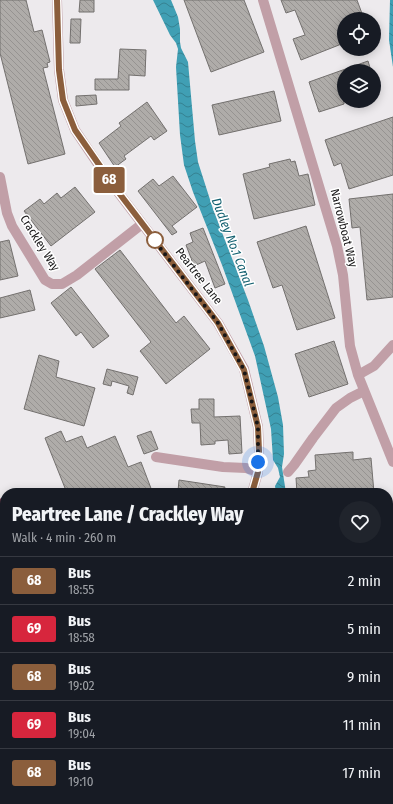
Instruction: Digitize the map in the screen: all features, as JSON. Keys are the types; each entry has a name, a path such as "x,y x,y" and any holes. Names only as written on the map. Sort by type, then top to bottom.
{"street":[{"name":"Peartree Lane","path":"57,0 59,70 65,105 75,130 106,176 218,323 244,370 258,427 258,472 253,488"},
{"name":"Narrowboat Way","path":"263,0 337,246 343,275 350,346 358,375 393,462"},
{"name":"Crackley Way","path":"0,177 7,213 12,226 45,280 52,284 62,284 77,275 142,224"},
{"path":"358,375 374,366 393,345"},
{"path":"288,472 336,408 350,398 364,391"},
{"path":"156,457 223,467 246,468 258,472"}],"water":[{"path":"153,0 171,0 178,17 181,48 188,62 198,162 213,209 264,346 278,397 283,425 284,454 282,467 285,488 275,488 280,477 278,468 273,460 271,429 255,356 184,165 180,135 176,67 178,49 176,43 170,35"},
{"path":"390,0 393,0 393,67 389,40"}],"building":[{"path":"0,0 26,0 34,32 42,30 50,62 47,63 48,67 43,68 65,154 28,164 0,53"},
{"path":"80,0 94,0 94,12 79,12"},
{"path":"184,0 244,0 264,52 211,72"},
{"path":"281,0 357,0 361,12 337,12 337,46 301,60 293,39 305,35 295,10 286,13"},
{"path":"71,19 81,19 80,43 70,43"},
{"path":"120,49 146,50 145,76 129,75 129,90 95,90 95,79 118,79"},
{"path":"368,61 369,64 360,64"},
{"path":"337,72 337,106 319,112 309,82"},
{"path":"274,91 281,121 219,135 212,105"},
{"path":"96,95 97,104 76,106 76,96"},
{"path":"147,102 167,131 154,140 151,136 124,156 126,159 115,167 99,143 121,126 119,123"},
{"path":"393,117 393,175 349,189 341,163 334,166 325,140"},
{"path":"290,159 291,162 295,161 299,176 308,174 315,205 254,219 243,174 270,167 269,164"},
{"path":"173,176 197,207 172,226 177,232 172,235 138,191 153,179 159,186"},
{"path":"75,187 95,212 51,246 24,211 40,199 44,204 57,193 61,198"},
{"path":"393,194 393,297 367,300 360,227 352,228 349,199"},
{"path":"306,226 335,318 297,330 282,285 273,288 257,242"},
{"path":"203,228 225,284 215,288 205,261 194,266 186,245 193,242 190,233"},
{"path":"9,240 18,276 0,280 0,242"},
{"path":"120,250 176,323 184,316 210,349 166,384 140,351 151,342 95,269"},
{"path":"71,287 109,336 93,348 81,332 76,336 51,303"},
{"path":"30,290 35,310 0,318 0,298"},
{"path":"334,341 348,384 309,397 295,354"},
{"path":"39,355 59,361 56,377 95,388 84,426 24,409"},
{"path":"107,369 138,377 133,395 127,393 129,386 112,381 111,386 103,384"},
{"path":"199,399 214,399 214,417 240,416 242,453 229,454 228,440 215,441 215,444 201,445 200,423 192,423 191,409 199,409"},
{"path":"61,431 66,442 82,436 87,448 115,436 128,467 141,462 151,488 65,488 45,438"},
{"path":"151,431 158,449 144,454 137,436"},
{"path":"353,452 353,460 371,458 374,488 297,488 296,478 309,477 308,471 316,470 315,455"},
{"path":"179,480 225,487 225,488 178,488"}],"bus line":[{"name":"68","path":"57,0 59,70 63,100 75,130 116,189 218,323 244,370 258,427 258,472 253,488"}],"route":[{"path":"155,240 151,236 218,323 244,370 258,427 258,462"}],"water label":[{"name":"Dudley No.1 Canal","path":"233,242"}]}
